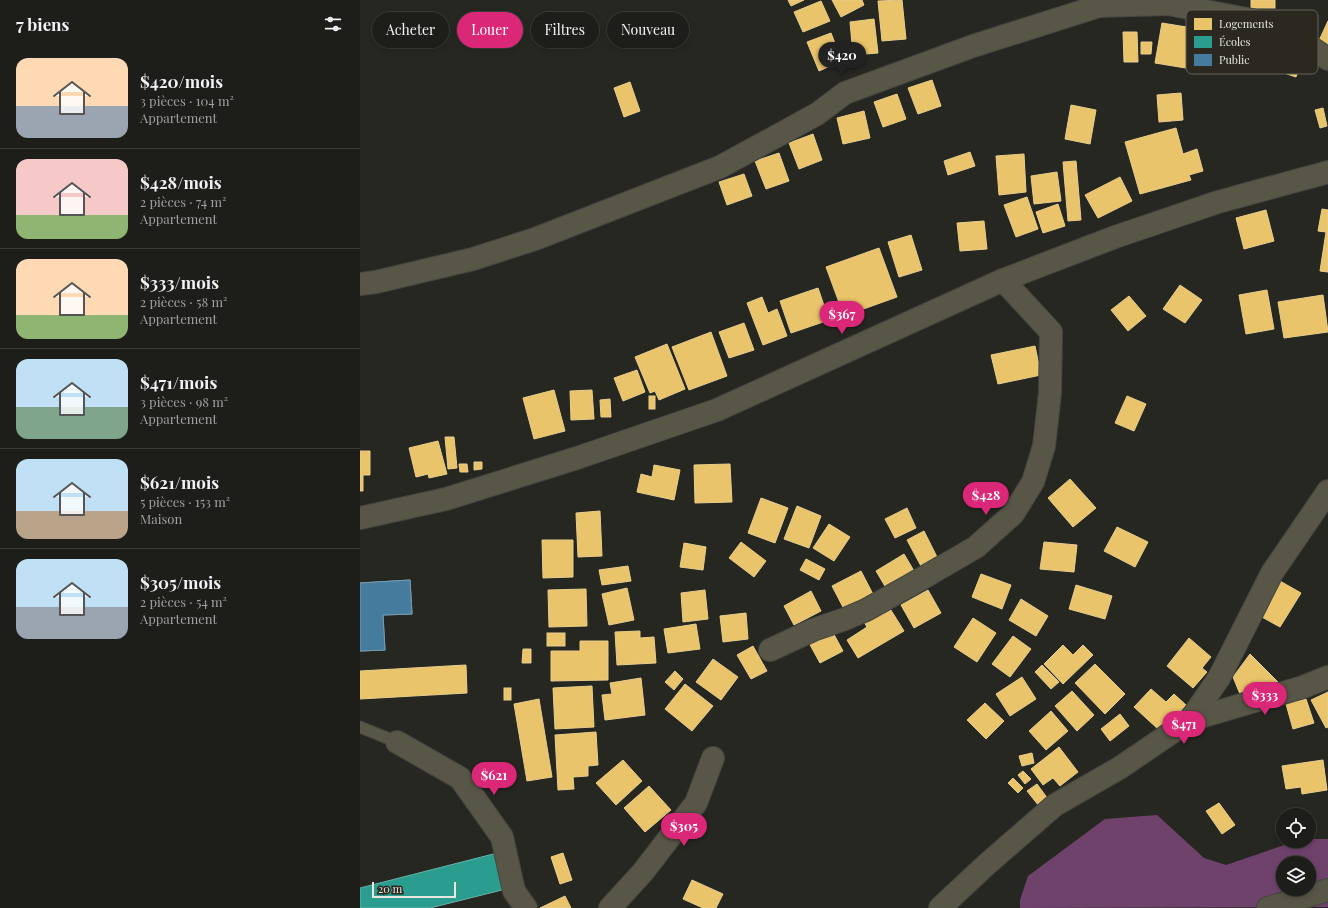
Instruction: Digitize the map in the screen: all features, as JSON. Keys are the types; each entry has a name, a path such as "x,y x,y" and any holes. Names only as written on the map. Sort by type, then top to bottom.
{"street":[{"path":"360,284 376,282 473,259 535,239 720,167 817,114 845,93 973,46 1099,6 1168,4 1200,10"},
{"path":"1318,53 1328,60"},
{"path":"360,518 446,499 577,458 717,410 1003,280 1115,237 1218,202 1328,172"},
{"path":"770,650 812,630 866,610 909,586 976,547 1013,514 1033,482 1044,446 1050,393 1051,332 1003,280"},
{"path":"1190,720 1219,678 1272,573 1328,491"},
{"path":"940,908 986,865 1055,805 1121,767 1190,720 1303,687 1328,677"},
{"path":"397,742 460,778 502,837 514,891 526,908"},
{"path":"610,908 643,872 696,803 713,758"},
{"path":"1268,908 1328,890"}],"lane":[{"path":"360,727 397,742"}],"shaded area":[{"path":"1157,815 1204,858 1226,865 1276,848 1316,848 1316,839 1328,839 1328,907 1020,908 1020,900 1028,876 1105,819"}],"building: Logements":[{"path":"788,0 804,0 791,6"},
{"path":"832,0 862,0 864,5 841,17"},
{"path":"902,0 906,39 882,41 878,1"},
{"path":"1251,0 1275,0 1275,8 1251,8"},
{"path":"821,1 830,21 803,32 794,12"},
{"path":"874,19 878,53 853,55 850,22"},
{"path":"1328,21 1328,52 1318,48 1318,43"},
{"path":"1162,23 1186,27 1186,68 1155,63"},
{"path":"1123,32 1137,32 1138,62 1124,62"},
{"path":"831,33 842,61 819,71 807,42"},
{"path":"1141,42 1152,42 1151,54 1141,54"},
{"path":"1287,74 1297,74 1296,77"},
{"path":"932,80 941,106 918,114 908,88"},
{"path":"630,82 640,111 624,117 614,88"},
{"path":"1181,93 1183,120 1159,122 1157,95"},
{"path":"897,94 906,119 883,127 874,102"},
{"path":"1071,105 1096,110 1090,144 1065,139"},
{"path":"1323,108 1327,126 1320,128 1315,110"},
{"path":"864,111 870,138 843,144 837,118"},
{"path":"1176,128 1183,154 1197,149 1203,171 1189,175 1191,180 1140,194 1125,142"},
{"path":"813,134 822,160 799,169 789,143"},
{"path":"970,152 975,166 948,175 944,161"},
{"path":"779,153 789,181 766,189 755,161"},
{"path":"1024,154 1026,192 999,195 996,156"},
{"path":"1076,161 1081,220 1068,221 1063,162"},
{"path":"1057,172 1061,201 1034,204 1031,176"},
{"path":"744,174 752,196 727,205 719,182"},
{"path":"1120,177 1132,201 1098,218 1085,195"},
{"path":"1027,197 1038,229 1016,237 1004,205"},
{"path":"1058,204 1065,226 1043,233 1036,212"},
{"path":"1322,209 1328,210 1328,272 1320,271 1326,232 1318,231"},
{"path":"1266,210 1274,241 1244,249 1236,218"},
{"path":"984,221 987,249 960,251 957,223"},
{"path":"911,235 922,270 899,277 888,242"},
{"path":"879,248 897,297 844,316 826,267"},
{"path":"1180,285 1202,300 1185,323 1163,309"},
{"path":"818,288 829,320 791,333 780,301"},
{"path":"1267,290 1274,329 1246,334 1239,295"},
{"path":"1323,295 1328,332 1284,338 1278,302"},
{"path":"1129,296 1146,316 1128,331 1111,310"},
{"path":"762,297 768,313 777,309 787,336 763,345 747,303"},
{"path":"744,323 754,350 729,358 719,332"},
{"path":"711,332 727,376 689,390 672,347"},
{"path":"667,344 685,389 659,400 655,391 650,393 635,357"},
{"path":"1035,346 1041,375 998,384 991,355"},
{"path":"637,370 645,392 623,401 614,378"},
{"path":"554,390 565,431 534,439 523,398"},
{"path":"592,390 594,419 571,420 570,391"},
{"path":"649,396 655,396 655,409 649,409"},
{"path":"1127,396 1146,404 1134,431 1115,423"},
{"path":"610,399 611,417 601,417 600,400"},
{"path":"445,437 454,437 457,468 448,469"},
{"path":"438,441 447,474 429,478 428,474 416,477 409,448"},
{"path":"360,451 370,451 370,475 363,475 363,491 360,491"},
{"path":"474,462 482,462 482,469 474,470"},
{"path":"459,464 467,464 468,472 460,472"},
{"path":"730,464 732,502 695,503 694,465"},
{"path":"654,465 680,470 674,500 637,492 641,474 652,477"},
{"path":"1070,479 1096,508 1073,527 1048,498"},
{"path":"761,498 788,508 775,543 748,533"},
{"path":"797,506 821,516 809,548 784,539"},
{"path":"907,508 916,528 895,538 885,519"},
{"path":"600,511 602,556 578,557 576,513"},
{"path":"829,524 850,537 834,561 813,548"},
{"path":"1117,527 1148,542 1135,567 1104,551"},
{"path":"924,531 937,557 921,566 907,540"},
{"path":"542,540 573,540 573,577 543,578"},
{"path":"741,542 766,561 754,577 729,558"},
{"path":"1044,542 1077,545 1074,572 1040,569"},
{"path":"684,543 706,547 703,570 680,567"},
{"path":"904,554 917,576 889,593 876,571"},
{"path":"806,559 825,569 819,580 800,570"},
{"path":"628,566 631,581 602,585 599,570"},
{"path":"861,571 875,598 846,613 832,586"},
{"path":"981,574 1011,585 1002,609 972,597"},
{"path":"1280,581 1301,593 1280,627 1260,616"},
{"path":"1076,585 1112,596 1105,619 1069,609"},
{"path":"627,588 634,620 609,625 602,594"},
{"path":"586,589 587,626 549,627 548,590"},
{"path":"705,590 708,619 683,622 681,593"},
{"path":"928,590 941,613 914,628 901,605"},
{"path":"811,591 821,611 794,625 784,606"},
{"path":"1021,599 1048,616 1036,636 1009,620"},
{"path":"889,607 904,631 858,658 847,640 867,627 864,622"},
{"path":"746,613 748,639 723,642 720,616"},
{"path":"973,618 996,633 977,662 954,647"},
{"path":"696,624 700,649 668,653 664,629"},
{"path":"831,629 843,651 820,663 808,641"},
{"path":"640,631 640,638 654,637 656,663 617,665 615,632"},
{"path":"547,633 565,633 565,646 547,646"},
{"path":"1013,636 1031,649 1010,677 992,664"},
{"path":"1189,638 1211,657 1202,668 1207,672 1193,688 1167,666"},
{"path":"580,641 608,641 608,680 551,681 551,651 580,651"},
{"path":"1063,645 1073,655 1083,645 1093,655 1063,684 1044,664"},
{"path":"753,646 767,671 751,679 737,655"},
{"path":"523,649 531,649 531,663 522,663"},
{"path":"1250,654 1280,684 1240,694 1233,677"},
{"path":"713,659 738,677 721,700 696,682"},
{"path":"1095,664 1125,694 1105,714 1075,683"},
{"path":"466,665 467,693 360,699 360,671"},
{"path":"1042,665 1059,682 1051,689 1035,672"},
{"path":"675,671 683,679 674,690 665,682"},
{"path":"1022,677 1036,699 1010,716 996,694"},
{"path":"641,678 645,715 605,720 602,695 612,694 610,683"},
{"path":"685,684 713,706 692,731 665,709"},
{"path":"592,686 594,727 555,729 553,688"},
{"path":"504,688 511,688 511,700 504,700"},
{"path":"1151,689 1166,702 1174,694 1186,705 1171,722 1168,718 1158,729 1134,707"},
{"path":"1072,691 1094,715 1077,731 1055,706"},
{"path":"1328,692 1328,727 1326,728 1311,700"},
{"path":"539,699 552,777 527,781 514,704"},
{"path":"1306,699 1314,723 1293,729 1286,704"},
{"path":"985,703 1004,721 986,739 967,720"},
{"path":"1051,711 1068,731 1046,750 1029,731"},
{"path":"1120,714 1129,726 1110,741 1101,729"},
{"path":"596,732 598,765 588,766 588,776 573,777 574,789 558,790 555,735"},
{"path":"1059,747 1078,772 1060,786 1053,778 1043,785 1031,769"},
{"path":"1032,753 1034,763 1022,766 1019,756"},
{"path":"623,760 642,781 616,805 596,783"},
{"path":"1323,760 1327,790 1302,794 1301,787 1286,789 1282,766"},
{"path":"1023,771 1031,779 1025,784 1018,775"},
{"path":"1013,778 1023,788 1018,793 1008,783"},
{"path":"1037,784 1048,799 1039,806 1027,791"},
{"path":"649,786 671,810 645,832 624,808"},
{"path":"1219,803 1235,825 1222,834 1206,811"},
{"path":"563,853 572,880 560,884 551,857"},
{"path":"692,880 723,894 716,908 703,908 683,899"},
{"path":"565,896 571,908 540,908"}],"building: Écoles":[{"path":"501,852 510,888 430,908 360,908 360,888"}],"building: Public":[{"path":"410,580 412,614 383,615 385,650 360,651 360,583"},
{"path":"410,580 412,614 383,615 385,650 360,651 360,583"}]}
